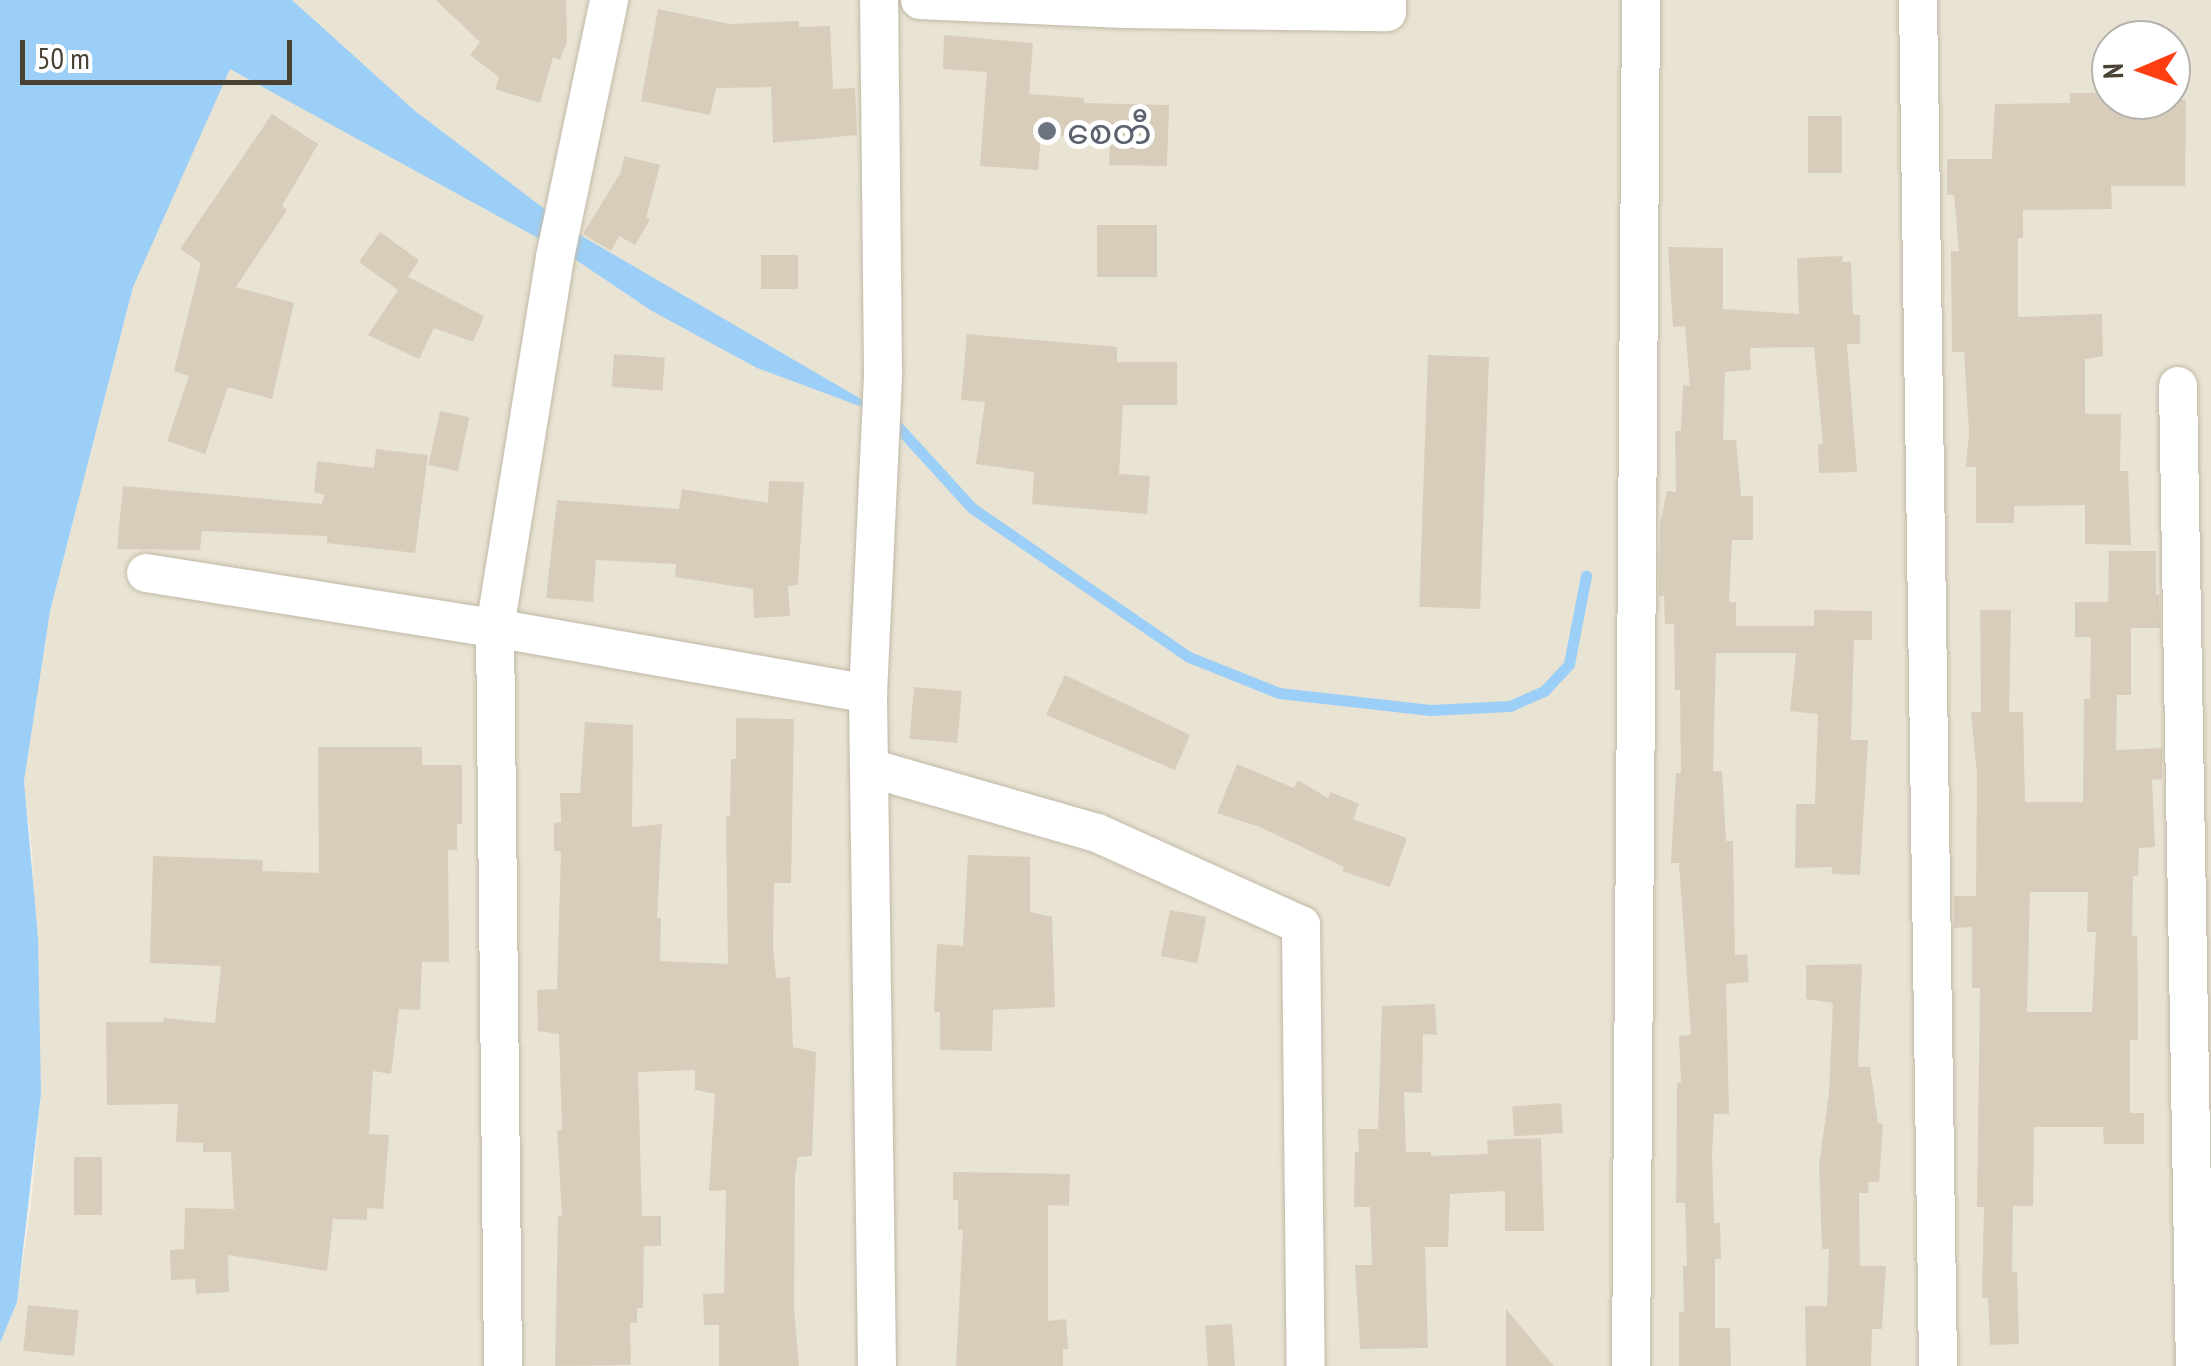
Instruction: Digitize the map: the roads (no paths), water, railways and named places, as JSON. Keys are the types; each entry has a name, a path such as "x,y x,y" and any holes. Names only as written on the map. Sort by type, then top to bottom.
{"street":[{"path":"503,1366 495,628 559,238 608,0"},
{"path":"877,1366 868,694 884,372 879,0"},
{"path":"920,0 1387,12 1387,0"},
{"path":"1631,1366 1642,0"},
{"path":"1918,0 1938,1366"},
{"path":"2178,386 2195,1366"},
{"path":"146,573 495,628 868,694"},
{"path":"870,768 1097,833 1301,925 1306,1366"}],"water":[{"path":"0,0 292,0 415,111 575,232 897,420 757,368 652,311 567,254 230,69 133,287 50,611 24,781 38,937 41,1094 17,1302 0,1343"}],"waterway":[{"path":"888,416 972,508 1189,657 1279,693 1430,710 1510,706 1544,691 1569,664 1586,576"}],"place":[{"name":"စေတီ","path":"1047,131"}]}
